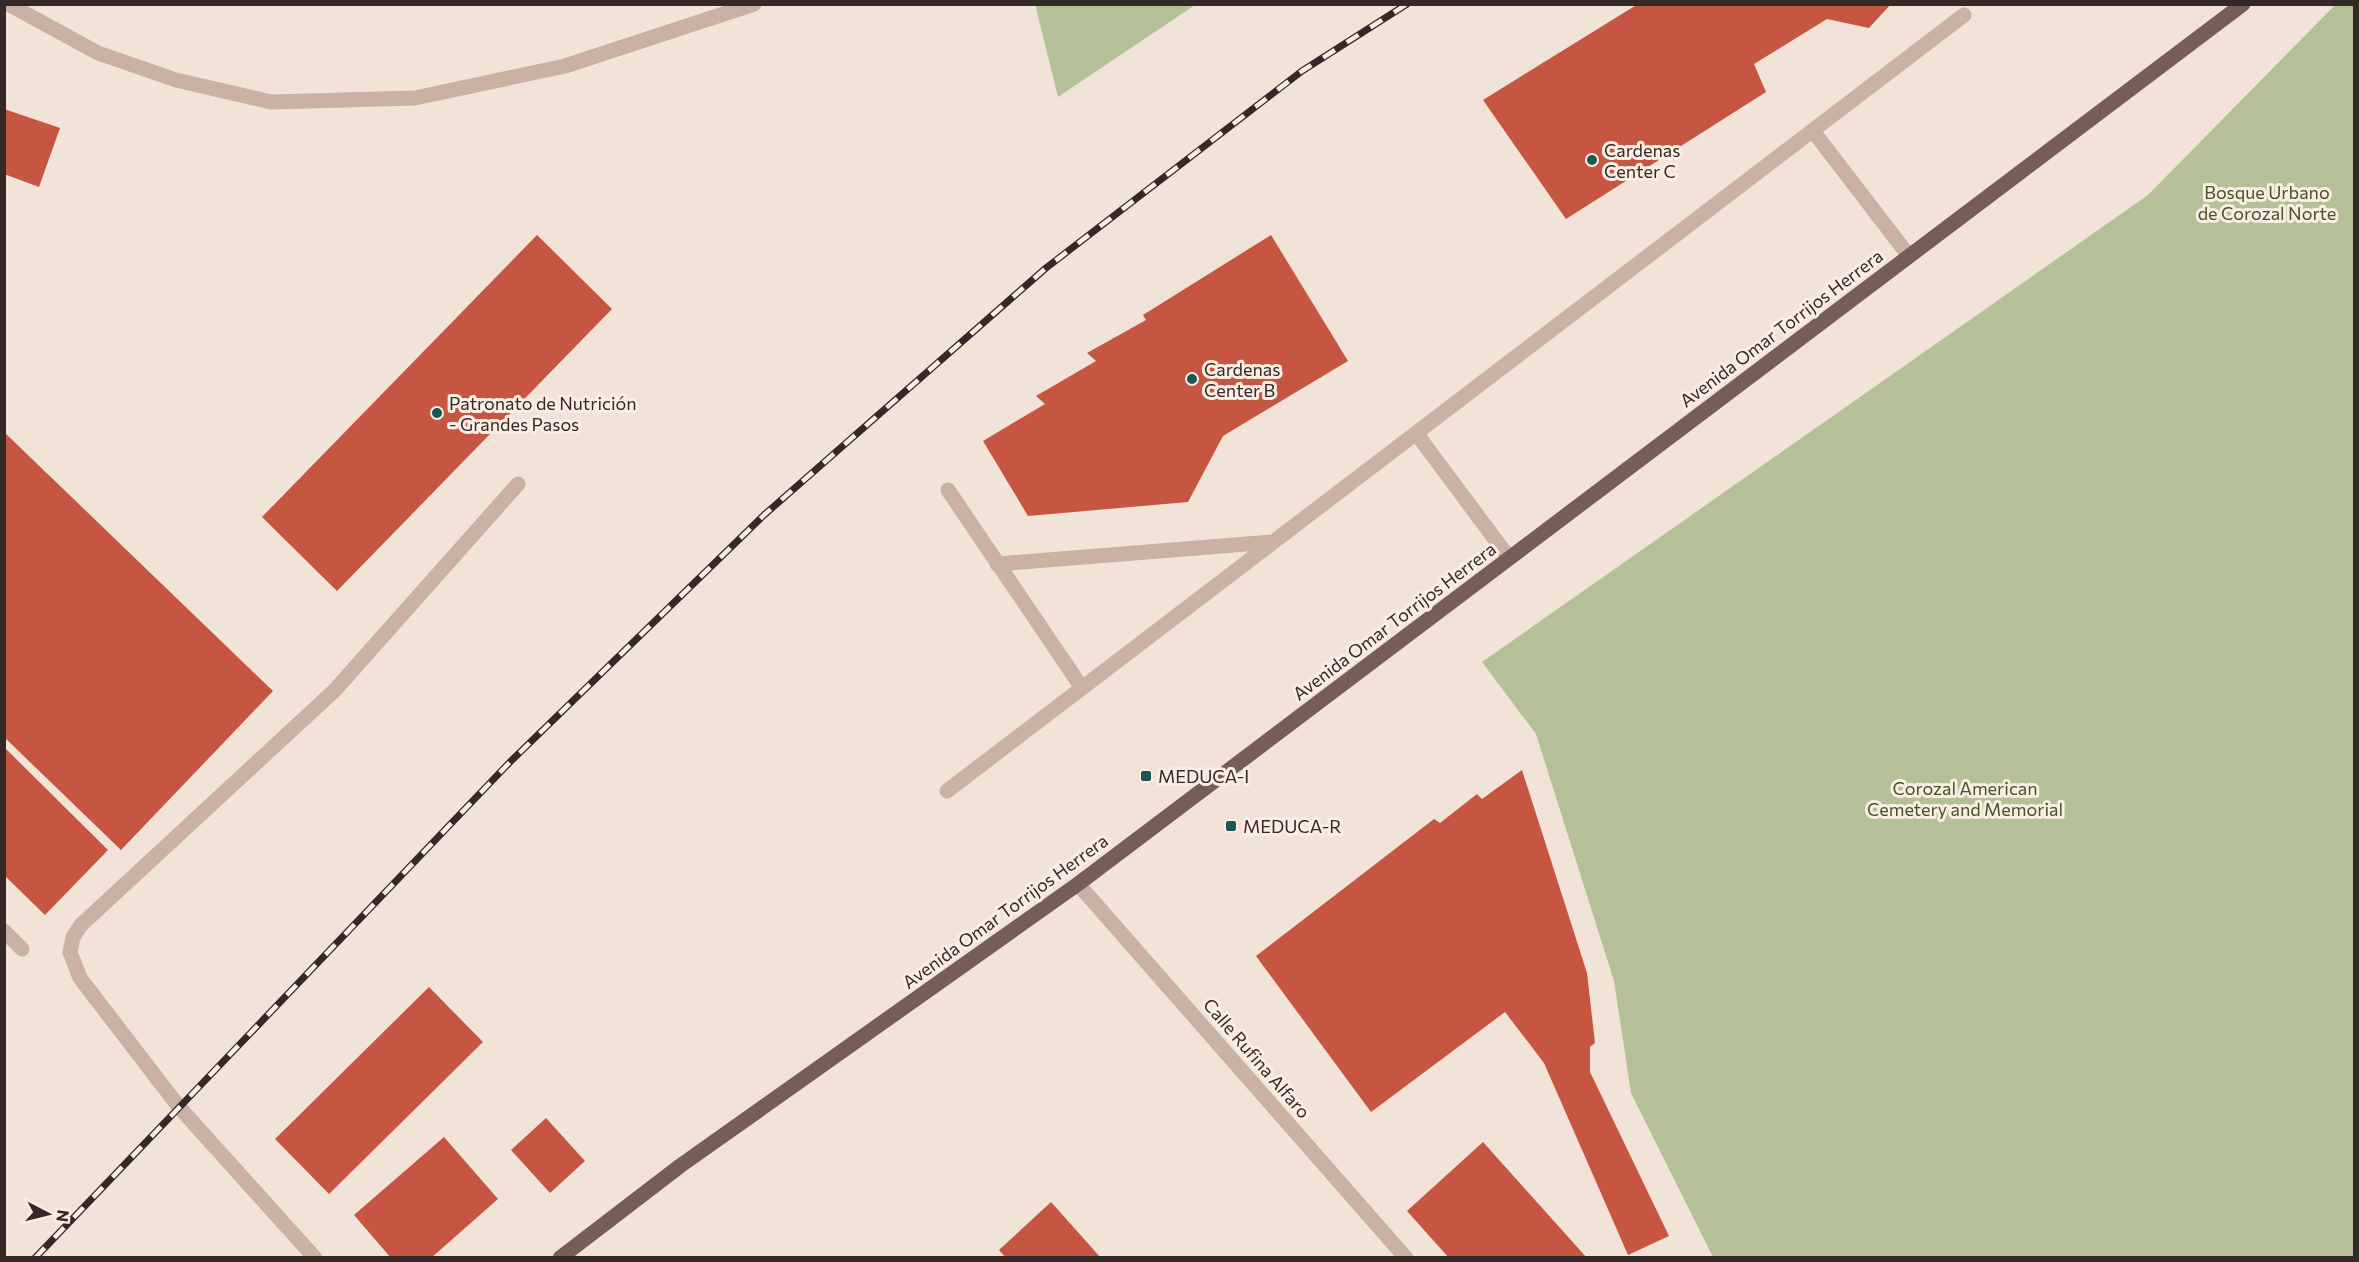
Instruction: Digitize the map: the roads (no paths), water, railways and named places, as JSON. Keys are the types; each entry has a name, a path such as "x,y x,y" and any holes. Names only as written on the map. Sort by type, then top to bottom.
{"main road":[{"name":"Avenida Omar Torrijos Herrera","path":"560,1257 680,1166 1078,884 2243,4"}],"street":[{"path":"8,4 110,57 176,80 271,102 415,98 565,66 754,4"},
{"path":"947,791 1964,15"},
{"path":"1813,130 1909,256"},
{"path":"1416,433 1509,558"},
{"path":"315,1257 179,1107 80,978 70,952 73,937 81,925 335,690 518,484"},
{"path":"948,490 1082,688"},
{"path":"997,564 1272,542"},
{"name":"Calle Rufina Alfaro","path":"1078,884 1406,1257"},
{"path":"4,931 22,949"}],"railway":[{"path":"35,1258 510,762 764,515 1046,268 1302,71 1407,4"}],"place":[{"name":"Cardenas Center C","path":"1592,160"},
{"name":"Cardenas Center B","path":"1192,379"},
{"name":"Patronato de Nutrición - Grandes Pasos","path":"437,413"},
{"name":"MEDUCA-I","path":"1146,776"},
{"name":"MEDUCA-R","path":"1231,826"}],"park label":[{"name":"Bosque Urbano de Corozal Norte","path":"2267,202"},
{"name":"Corozal American Cemetery and Memorial","path":"1965,798"}]}
